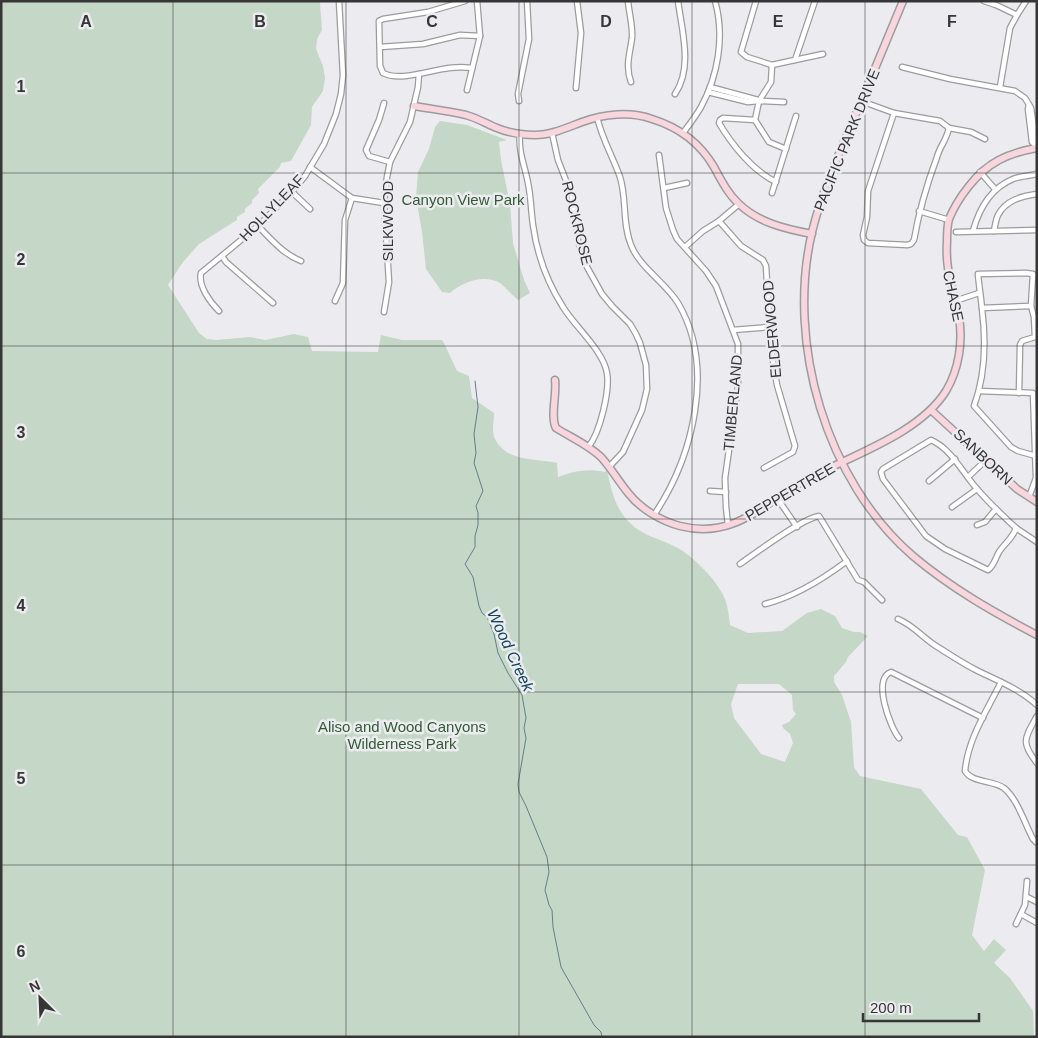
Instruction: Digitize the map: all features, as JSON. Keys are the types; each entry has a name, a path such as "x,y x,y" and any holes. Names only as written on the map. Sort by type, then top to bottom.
{"street":[{"name":"HOLLYLEAF","path":"218,311 210,301 200,278 204,270 258,226 292,192 324,144 336,114 343,75 339,1"},
{"path":"465,1 428,12 379,21 381,70 387,75 393,76 419,74 448,68 472,68"},
{"path":"467,90 480,36 477,1"},
{"path":"519,101 518,94 529,39 527,1"},
{"path":"576,88 581,34 577,1"},
{"path":"628,1 632,36 627,64 631,82"},
{"path":"674,94 683,79 684,60 684,38 678,1"},
{"path":"683,133 700,108 716,70 720,41 715,1"},
{"path":"756,1 741,52 747,58 772,65 823,54"},
{"path":"795,60 815,1"},
{"name":"PACIFIC PARK DRIVE","path":"903,1 830,173 820,202 807,266 805,304 808,358 822,413 841,462 865,502 884,525 912,555 960,591 1037,635"},
{"path":"984,1 1017,15"},
{"path":"1000,87 1010,28 1026,1"},
{"path":"380,47 423,44 460,35 480,36"},
{"path":"772,65 771,82 759,100 755,120 769,142 786,149"},
{"path":"902,68 1015,91 1022,96 1031,108 1036,146"},
{"name":"SILKWOOD","path":"384,312 388,282 384,203 390,162 410,122 419,74"},
{"path":"710,86 759,100 784,102"},
{"path":"708,92 748,102 759,100"},
{"path":"862,101 894,113 940,121 949,128 971,132 985,139"},
{"path":"384,103 366,153 369,156 390,162"},
{"path":"414,106 469,116 499,129 520,134 537,135 552,133 597,117 620,114 643,116 683,133 707,157 724,185 739,204 755,216 767,222 812,234"},
{"path":"894,113 868,191 867,217 863,235 864,240 868,243 907,245 911,244 914,240 919,211 938,154 946,141 949,128"},
{"path":"772,193 796,116"},
{"path":"597,117 604,142 620,179 626,230 631,244 644,264 676,301 683,313 695,350 698,381 686,450 673,483 654,515"},
{"path":"755,120 723,118 719,123 753,168 764,177 776,182"},
{"name":"ROCKROSE","path":"552,133 558,160 572,196 578,241 587,267 602,294 630,324 640,343 646,365 647,389 642,410 623,452 609,467"},
{"path":"520,134 520,152 528,183 533,226 545,272 565,311 598,352 607,374 607,384 598,430 588,446"},
{"name":"CHASE","path":"841,462 912,425 931,410 945,391 958,362 961,332 949,281 946,254 949,220 962,195 980,172 1003,158 1036,146"},
{"name":"TIMBERLAND","path":"659,155 659,166 668,219 678,239 706,271 716,286 738,344 738,387 725,478 728,525"},
{"path":"310,167 352,198 384,203"},
{"path":"980,172 995,189"},
{"path":"973,231 980,211 995,189 1013,179 1037,174"},
{"path":"664,188 687,183"},
{"path":"292,192 310,209"},
{"path":"994,231 998,214 1013,200 1021,196 1037,194"},
{"path":"335,301 343,283 345,220 352,198"},
{"path":"685,247 739,204"},
{"path":"919,211 949,220"},
{"name":"ELDERWOOD","path":"719,221 741,246 763,260 766,266 769,327 777,385 795,446 793,452 764,468"},
{"path":"258,226 276,245 292,258 301,261"},
{"path":"956,232 1037,230"},
{"path":"222,256 226,262 273,303"},
{"path":"1018,393 1020,345 1022,340 1035,337 1034,316 1031,306 1033,274 1026,272 978,274 984,348 979,391 974,406 1011,447 1036,456"},
{"path":"955,301 979,293"},
{"path":"982,308 1031,306"},
{"path":"733,330 769,327"},
{"name":"PEPPERTREE","path":"555,380 557,389 553,423 556,428 588,446 609,467 630,495 654,515 680,526 706,528 728,525 752,516 804,481 841,462"},
{"path":"979,391 1033,393 1036,478 1029,497"},
{"name":"SANBORN","path":"931,410 1017,489 1037,502"},
{"path":"1016,528 1013,536 998,552 992,567 986,570 945,549 926,536 894,495 881,472 886,467 931,440 955,459 977,489 996,509 1016,528 1037,542"},
{"path":"929,480 955,459"},
{"path":"968,477 985,461"},
{"path":"952,507 977,489"},
{"path":"710,491 726,492"},
{"path":"777,498 797,527"},
{"path":"977,525 985,522 996,509"},
{"path":"740,564 797,527 819,516 858,580 864,582 882,600"},
{"path":"765,604 779,601 818,581 847,561"},
{"path":"898,618 908,622 940,648 974,669 1032,700 1037,705"},
{"path":"899,738 894,733 883,700 883,681 885,676 891,672 983,718"},
{"path":"1001,682 970,743 966,771 970,776 1000,786 1010,794 1033,839 1037,843"},
{"path":"1037,716 1026,737 1025,744 1028,752 1037,763"},
{"path":"1016,924 1027,897 1027,881"},
{"path":"1027,897 1037,902"},
{"path":"1021,914 1037,923"}],"green space":[{"name":"Aliso and Wood Canyons Wilderness Park","path":"1,1 321,1 322,30 317,39 316,49 323,66 325,78 323,91 312,107 311,125 291,161 281,163 280,167 258,189 259,193 245,209 245,212 237,217 237,220 199,244 183,262 168,285 199,333 207,339 216,340 250,337 265,340 294,334 308,337 312,351 378,352 381,335 402,340 442,340 457,371 469,376 472,398 494,413 493,434 499,445 506,451 521,458 557,463 558,477 581,471 605,472 607,470 614,498 624,517 639,531 682,551 704,569 722,592 728,608 730,625 748,633 782,631 807,613 821,609 835,616 842,628 868,636 848,657 834,676 834,682 842,695 851,722 854,767 860,776 921,789 958,835 967,837 985,870 972,935 984,951 994,939 1006,950 994,963 1010,978 1033,1011 1034,1037 1,1037","holes":["738,684 779,684 792,695 793,710 796,714 789,722 782,725 790,734 793,743 785,762 761,754 734,718 731,704"]},
{"name":"Canyon View Park","path":"440,121 467,125 507,140 499,142 510,204 513,243 530,293 518,300 500,283 487,279 474,280 450,293 442,292 426,269 416,197 418,172 429,149 435,127"}],"waterway":[{"name":"Wood Creek","path":"475,381 478,407 474,434 476,453 474,463 483,491 476,506 478,525 475,547 465,564 473,577 479,606 482,613 487,617 494,634 498,653 522,695 526,718 524,728 526,738 518,784 519,792 547,857 549,872 545,890 552,910 553,927 561,967 594,1025 601,1032 602,1037"}]}
